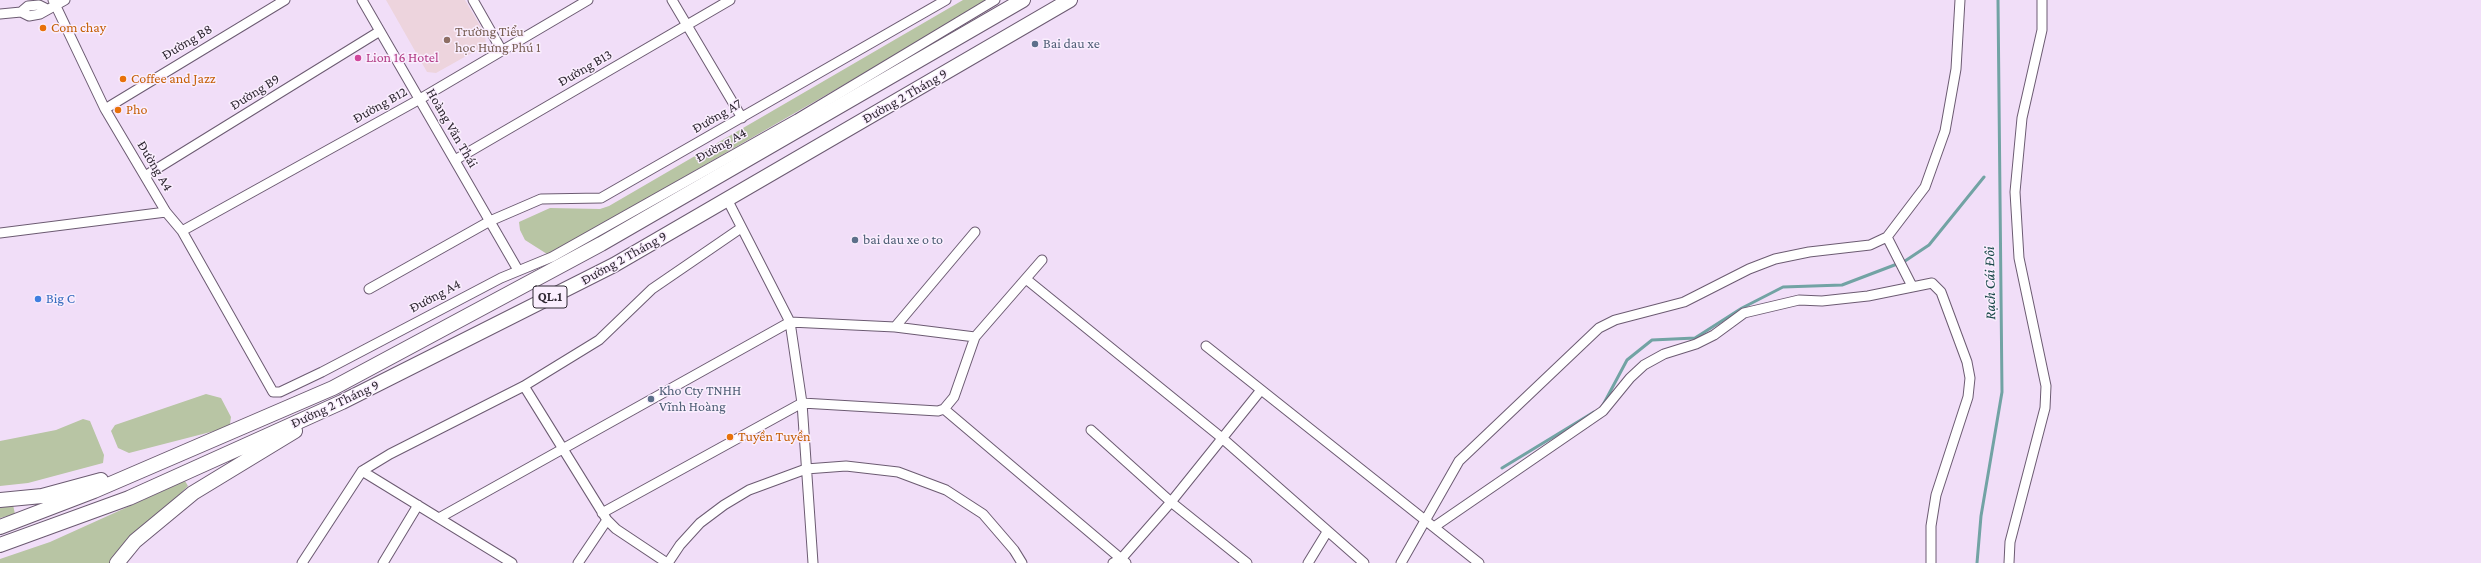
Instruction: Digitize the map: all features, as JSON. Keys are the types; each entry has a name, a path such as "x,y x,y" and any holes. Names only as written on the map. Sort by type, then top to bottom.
{"highway":[{"name":"Đường 2 Tháng 9","path":"0,527 94,491 333,388 601,244 1024,0"},
{"name":"Đường 2 Tháng 9","path":"2,544 129,498 342,402 614,265 1070,0"},
{"path":"117,563 135,541 193,493 342,402"},
{"path":"0,500 42,496 122,474 199,445"}],"street":[{"path":"0,14 21,12 29,16 40,14 51,5 65,0"},
{"name":"Đường B8","path":"105,109 285,0"},
{"name":"Hoàng Văn Thái","path":"362,0 518,270"},
{"path":"473,0 502,51"},
{"name":"Đường B12","path":"182,231 420,99 588,0"},
{"path":"672,0 686,26 742,118"},
{"name":"Đường B13","path":"455,160 730,0"},
{"name":"Đường A7","path":"369,289 490,221 541,199 601,198 946,0"},
{"name":"Đường A4","path":"51,5 105,109 166,212 182,231 273,392 280,392 322,372 501,278 552,257 797,119 995,0"},
{"path":"1401,563 1458,461 1599,328 1615,320 1684,302 1748,269 1775,259 1809,252 1870,245 1887,237 1925,187 1945,131 1956,69 1960,0"},
{"path":"2009,563 2010,542 2045,408 2046,386 2019,258 2014,192 2022,118 2042,30 2042,0"},
{"name":"Đường B9","path":"145,176 380,31"},
{"path":"727,199 790,322 802,403 813,563"},
{"path":"0,233 166,212"},
{"path":"302,563 362,471 390,454 524,386 599,340 652,289 741,228"},
{"path":"895,327 975,232"},
{"path":"1887,237 1912,286"},
{"path":"578,563 605,516 802,403 938,411 944,409 954,398 975,337 1042,260"},
{"path":"1026,278 1222,438 1364,563"},
{"path":"1434,527 1603,411 1630,378 1644,365 1679,348 1696,344 1714,335 1744,313 1799,300 1822,301 1868,296 1932,283 1940,292 1967,362 1970,378 1968,397 1936,495 1932,526 1931,563"},
{"path":"439,518 790,322 895,327 975,337"},
{"path":"1206,346 1479,563"},
{"path":"524,386 605,516 616,529 667,563 680,545 700,523 724,504 770,481 806,469 846,466 871,468 920,478 946,490 983,514 1014,550 1022,563"},
{"path":"944,409 1120,562 1171,502 1261,390"},
{"path":"1091,430 1171,502 1247,563"},
{"path":"362,471 512,563"},
{"path":"383,563 418,505"},
{"path":"1308,563 1327,532"}],"shaded area":[{"name":"Trường Tiểu học Hưng Phú 1","path":"386,0 465,0 485,34 486,45 436,73 427,72"}],"green space":[{"path":"963,0 991,0 590,231 547,254 525,240 520,230 519,222 550,208 600,209 609,206"},
{"path":"206,394 221,398 231,417 230,424 226,428 129,453 118,448 111,431 115,425"},
{"path":"83,419 90,421 104,455 103,463 28,483 0,486 0,441 56,430"},
{"path":"185,481 188,486 134,539 113,563 0,563 0,559 50,542"},
{"path":"13,505 15,514 0,518 0,506"}],"waterway":[{"name":"Rạch Cái Đôi","path":"1977,563 1981,516 2002,392 1998,0"},
{"path":"1603,405 1627,360 1652,340 1695,338 1742,308 1783,287 1842,285 1905,261 1929,245 1984,177"},
{"path":"1502,468 1594,412"}],"place":[{"name":"Com chay","path":"43,28"},
{"name":"Trường Tiểu học Hưng Phú 1","path":"447,40"},
{"name":"Bai dau xe","path":"1035,44"},
{"name":"Lion 16 Hotel","path":"358,58"},
{"name":"Coffee and Jazz","path":"123,79"},
{"name":"Pho","path":"118,110"},
{"name":"bai dau xe o to","path":"855,240"},
{"name":"Big C","path":"38,299"},
{"name":"Kho Cty TNHH Vĩnh Hoàng","path":"651,399"},
{"name":"Tuyền Tuyền","path":"730,437"}]}
